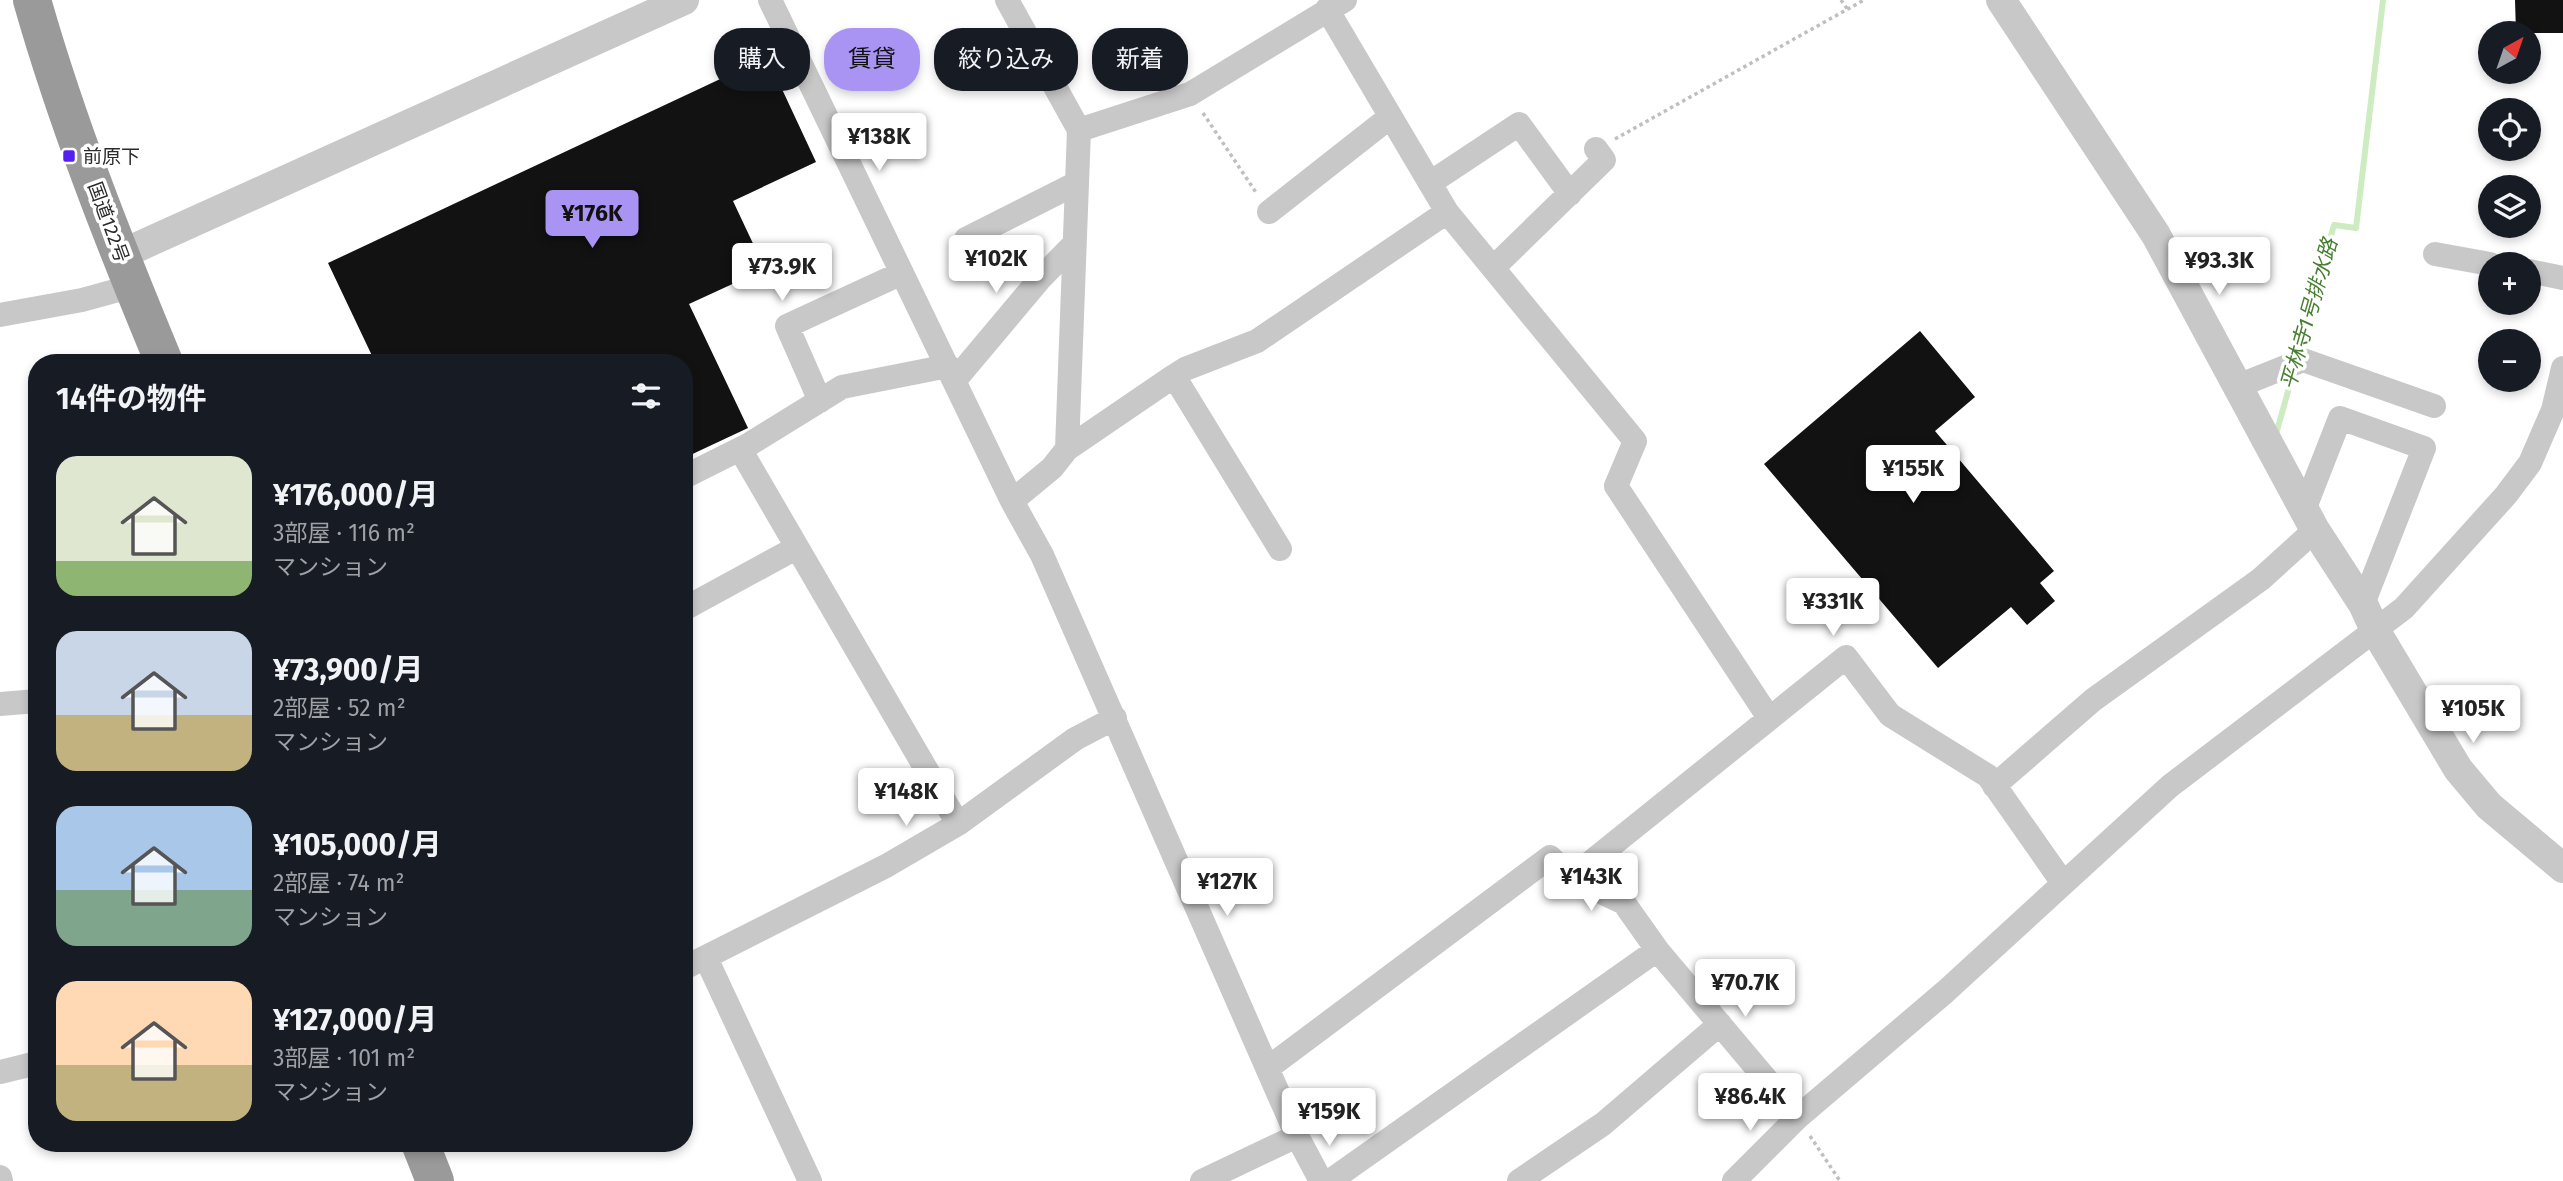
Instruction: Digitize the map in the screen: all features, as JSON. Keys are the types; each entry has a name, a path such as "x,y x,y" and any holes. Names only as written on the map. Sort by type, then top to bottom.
{"highway":[{"name":"国道122号","path":"32,0 47,54 126,271 161,354"},
{"path":"424,1152 435,1181"}],"street":[{"path":"0,315 82,300 126,271 684,0"},
{"path":"770,0 1012,501 1042,555 1297,1136 1321,1181"},
{"path":"1007,0 1079,130 1067,449"},
{"path":"2001,0 2156,235 2309,520 2458,769 2489,806 2563,868"},
{"path":"1079,130 1190,94 1336,5 1390,117 1447,212 1635,441 1616,485 1769,718"},
{"path":"1269,212 1390,117"},
{"path":"1430,183 1519,124 1570,194"},
{"path":"1493,268 1604,160 1596,149"},
{"path":"966,239 1077,183"},
{"path":"1012,501 1052,468 1067,449 1174,376 1185,369 1257,341 1447,212"},
{"path":"693,472 740,449 842,387 951,373 1074,244"},
{"path":"2435,254 2478,262"},
{"path":"820,401 787,326 902,273"},
{"path":"2541,273 2563,278"},
{"path":"2238,386 2302,360 2434,405"},
{"path":"1734,1181 1798,1117 1945,992 2170,786 2369,617 2404,608 2506,495 2530,463 2553,410 2563,368"},
{"path":"1174,376 1280,549"},
{"path":"1994,786 2093,700 2261,579 2309,520 2340,418 2424,449 2369,617"},
{"path":"740,449 958,824"},
{"path":"693,604 796,548"},
{"path":"1571,878 1846,657 1890,715 1988,776 2063,884"},
{"path":"0,704 28,702"},
{"path":"810,1181 695,963 886,866 958,824 1075,739 1115,718"},
{"path":"1268,1068 1550,857 1571,878 1624,903 1657,950 1798,1117"},
{"path":"1330,1181 1657,950"},
{"path":"1519,1181 1603,1124 1720,1024"},
{"path":"0,1072 28,1065"},
{"path":"1202,1181 1297,1136"}],"path":[{"path":"1841,0 1848,10"},
{"path":"1596,149 1864,0"},
{"path":"1190,94 1269,212"},
{"path":"1798,1117 1840,1181"}],"building":[{"path":"2515,0 2563,0 2563,33 2541,33 2541,21 2516,21"},
{"path":"714,82 714,91 783,91 816,162 733,201 765,269 689,304 748,428 693,454 693,354 371,354 328,263"},
{"path":"1920,331 1975,397 1935,431 2054,571 2040,583 2055,601 2027,625 2011,607 1938,668 1764,464"}],"waterway":[{"name":"平林寺1号排水路","path":"2297,356 2334,225 2356,228 2383,0"},
{"name":"平林寺1号排水路","path":"2276,434 2294,370"}],"place":[{"name":"前原下","path":"69,156"}]}
